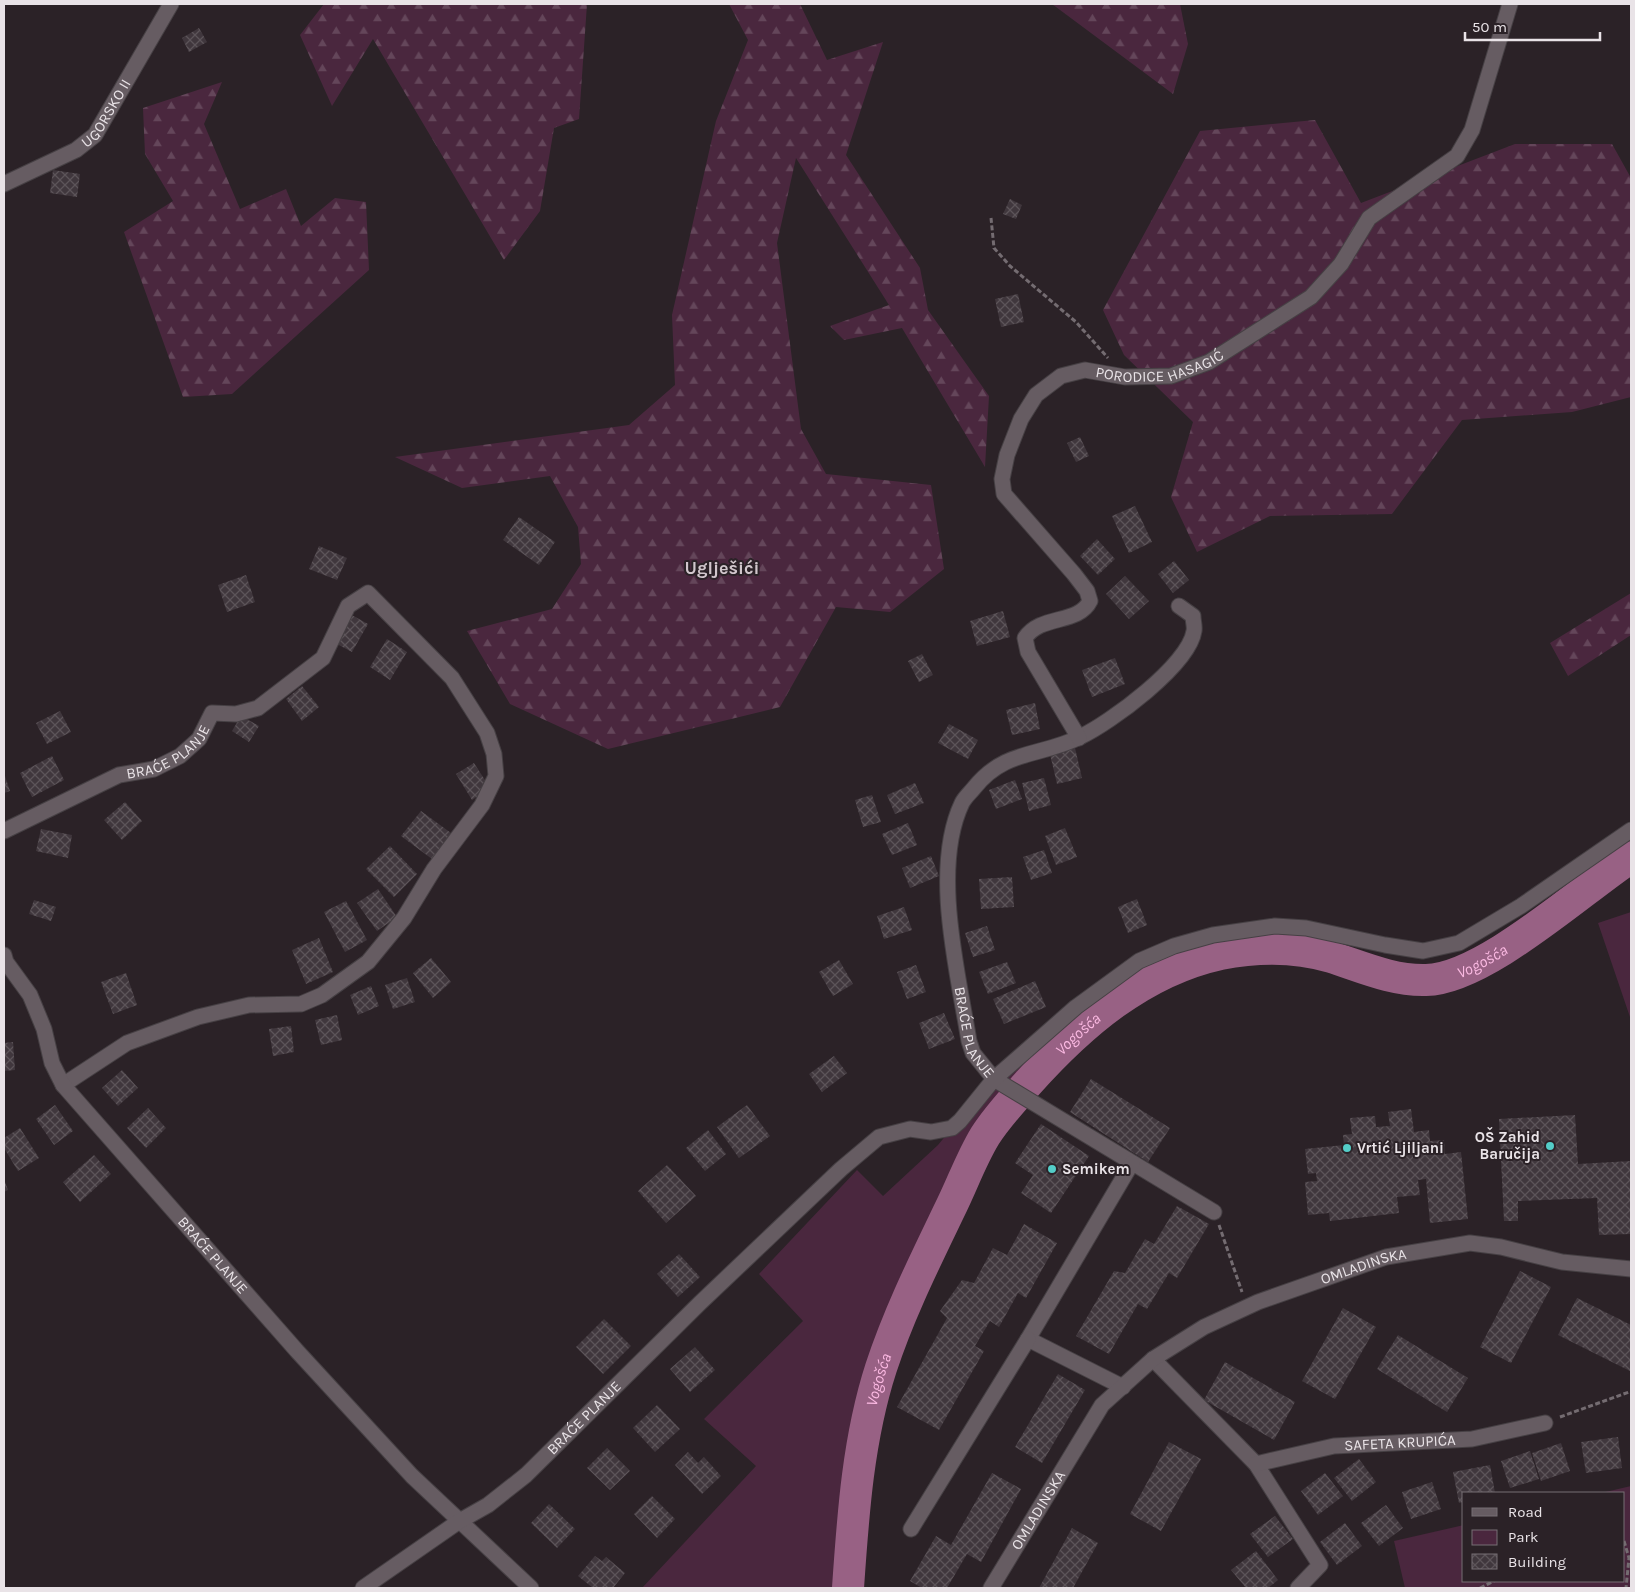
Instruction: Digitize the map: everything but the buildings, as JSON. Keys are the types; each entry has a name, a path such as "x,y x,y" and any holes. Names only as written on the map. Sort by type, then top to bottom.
{"street":[{"name":"UGORSKO II","path":"4,184 76,150 95,134 171,4"},
{"name":"PORODICE HASAGIĆ","path":"1079,738 1028,652 1025,638 1031,629 1047,621 1080,613 1090,601 1087,591 1074,574 1004,494 1002,479 1008,455 1021,419 1036,395 1062,376 1085,370 1125,377 1171,376 1209,362 1311,297 1341,264 1369,218 1457,156 1472,130 1510,4"},
{"name":"BRAĆE PLANJE","path":"4,831 119,774 154,768 180,756 199,739 212,713 236,714 258,708 324,658 348,606 368,593 452,678 487,734 494,754 496,776 482,805 434,869 404,918 368,962 322,995 301,1004 249,1005 198,1017 127,1043 63,1085"},
{"path":"1079,738 1108,723 1128,708 1182,657 1194,632 1193,616 1178,606"},
{"name":"BRAĆE PLANJE","path":"4,955 6,962 30,995 44,1029 52,1064 63,1085 296,1351 412,1476 458,1522 488,1505 526,1475 707,1296 842,1168 879,1137 910,1129 931,1132 952,1128 1001,1083 974,1053 969,1041 948,913 951,846 956,819 963,801 985,773 1006,760 1079,738"},
{"path":"1214,1212 1001,1083 1076,1007 1139,961 1174,946 1213,935 1274,926 1306,928 1423,951 1459,943 1521,906 1631,830"},
{"path":"911,1529 1028,1339 1132,1163"},
{"name":"OMLADINSKA","path":"991,1588 1102,1405 1153,1359 1204,1327 1247,1307 1386,1257 1470,1243 1501,1247 1562,1262 1631,1269"},
{"path":"1028,1339 1123,1387"},
{"path":"1153,1359 1256,1464 1320,1565 1298,1588"},
{"name":"SAFETA KRUPIĆA","path":"1256,1464 1334,1446 1472,1439 1545,1423"},
{"path":"363,1588 458,1522 531,1588"}],"path":[{"path":"991,218 994,248 1010,266 1088,334 1125,377"},
{"path":"1214,1212 1247,1307"},
{"path":"1545,1423 1629,1392 1631,1393"},
{"path":"1625,1544 1630,1558 1626,1588"},
{"path":"1480,1588 1492,1582"}],"green space":[{"path":"324,4 587,4 579,119 554,128 540,211 504,260 373,39 332,106 300,35"},
{"path":"729,4 800,4 827,60 883,42 846,155 920,268 928,310 989,396 985,467 902,328 844,340 830,326 889,305 796,158 777,243 801,429 826,474 931,485 944,569 890,612 836,607 780,707 608,749 510,704 467,631 552,609 581,564 578,527 550,476 462,488 395,457 629,425 675,385 672,315 716,121 748,40"},
{"path":"1052,4 1180,4 1188,44 1173,94"},
{"path":"222,82 204,124 240,209 286,189 301,226 335,198 366,202 369,270 232,394 183,397 124,232 173,201 145,154 143,108"},
{"path":"1315,120 1361,203 1515,144 1612,144 1631,178 1631,397 1572,412 1462,420 1392,514 1270,516 1197,552 1171,497 1193,422 1124,355 1103,310 1200,131"},
{"path":"1631,593 1631,635 1568,676 1550,643"},
{"path":"1631,912 1631,1020 1598,923"},
{"path":"1174,946 1182,966 1159,977 1117,1002 1080,1031 1044,1065 1000,1116 985,1137 971,1163 901,1316 874,1392 859,1463 848,1588 642,1588 756,1466 704,1419 803,1321 759,1274 857,1170 883,1196 938,1145 952,1128 1076,1007"},
{"path":"1631,1486 1631,1588 1405,1588 1394,1541 1462,1525 1462,1582 1625,1582 1625,1492 1605,1492"}],"waterway":[{"name":"Vogošća","path":"848,1588 858,1477 867,1422 881,1368 904,1307 985,1136 1000,1115 1069,1041 1114,1003 1139,987 1164,973 1191,962 1220,954 1261,949 1290,949 1317,953 1378,973 1402,978 1426,980 1449,976 1475,965 1531,931 1631,857"}],"place":[{"name":"OŠ Zahid Baručija","path":"1550,1146"},
{"name":"Vrtić Ljiljani","path":"1347,1148"},
{"name":"Semikem","path":"1052,1169"}],"district":[{"name":"Uglješići","path":"722,568"}]}
